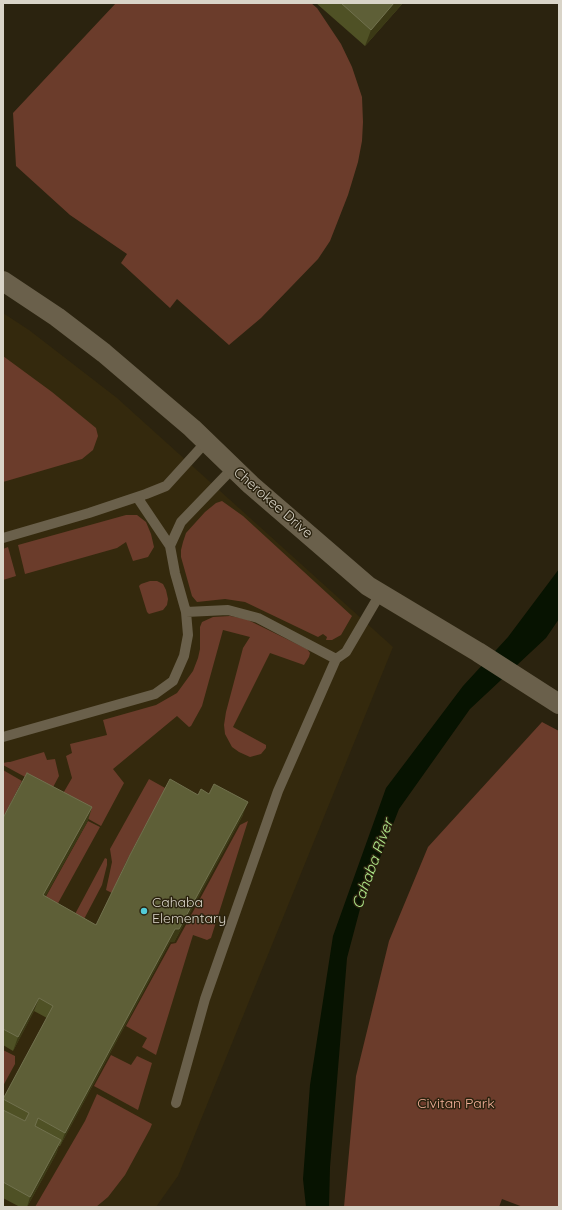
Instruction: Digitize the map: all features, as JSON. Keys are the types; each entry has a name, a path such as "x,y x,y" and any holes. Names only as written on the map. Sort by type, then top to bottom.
{"street":[{"name":"Cherokee Drive","path":"3,281 57,317 104,353 192,428 233,468 368,586 478,652 558,703"}],"lane":[{"path":"3,538 89,513 166,486 206,442"},
{"path":"170,546 181,522 233,468"},
{"path":"3,737 155,694 173,681 184,656 188,635 186,612 175,573 170,546 137,497"},
{"path":"186,612 228,610 258,618 332,657 346,652 380,594"},
{"path":"176,1102 205,999 278,791 332,657"}],"shaded area":[{"name":"Cahaba Elementary","path":"3,313 29,330 117,398 393,647 178,1176 156,1207 3,1207"}],"green space":[{"path":"116,3 311,3 317,8 341,44 352,67 362,97 362,141 358,162 348,195 330,241 318,259 261,318 229,345 177,299 170,308 121,263 127,254 70,215 16,166 13,113"},
{"path":"3,356 52,392 96,428 98,436 93,450 82,459 3,482"},
{"path":"222,501 243,516 352,616 341,635 332,640 326,640 327,637 323,634 318,637 245,602 225,599 197,602 192,596 181,557 181,550 186,533 205,512 216,503"},
{"path":"126,515 137,515 146,522 154,547 148,557 133,561 126,542 117,548 25,574 18,545"},
{"path":"8,547 16,576 3,580 3,549"},
{"path":"150,581 157,581 163,584 168,599 167,605 163,610 149,614 147,612 139,586"},
{"path":"230,616 246,619 307,649 310,653 304,665 270,653 233,727 266,745 266,748 261,754 250,757 239,752 232,747 225,734 224,725 226,712 243,648 250,637 223,630 202,706 191,726 189,727 177,716 113,769 124,783 101,826 58,802 72,778 66,756 72,753 70,744 107,735 103,720 156,705 177,693 193,671 198,658 200,649 200,627 202,622 213,617"},
{"name":"Civitan Park","path":"542,722 559,731 559,1207 523,1207 502,1199 499,1207 344,1207 356,1076 389,941 428,847"},
{"path":"44,752 47,760 55,759 59,776 51,791 3,765 3,763"},
{"path":"3,770 22,781 3,818"},
{"path":"149,779 167,789 126,862 112,893 106,890 112,862 110,849"},
{"path":"88,821 100,827 57,905 44,900"},
{"path":"248,821 211,938 207,940 193,935 156,1055 142,1047 147,1038 126,1026 171,944 176,943 240,825"},
{"path":"105,858 107,859 107,865 102,885 83,921 74,916"},
{"path":"3,1050 15,1056 15,1064 3,1086"},
{"path":"111,1055 131,1065 137,1056 152,1063 138,1110 94,1086"},
{"path":"97,1094 152,1124 125,1175 108,1197 96,1207 35,1207 85,1121"}],"water":[{"name":"Cahaba River","path":"559,569 559,619 546,638 470,709 399,809 360,909 347,958 330,1167 329,1207 306,1207 303,1179 310,1085 333,936 386,788 463,686 508,637"}],"building":[{"path":"341,3 394,3 371,30"},
{"name":"Cahaba Elementary","path":"27,773 92,807 43,895 96,925 130,855 170,779 198,795 201,789 209,794 214,784 248,802 179,929 175,929 65,1133 38,1118 35,1126 61,1140 30,1197 3,1182 3,1110 25,1121 29,1113 3,1099 53,1006 39,998 18,1037 3,1029 3,818"}],"place":[{"name":"Cahaba Elementary","path":"144,911"}]}
